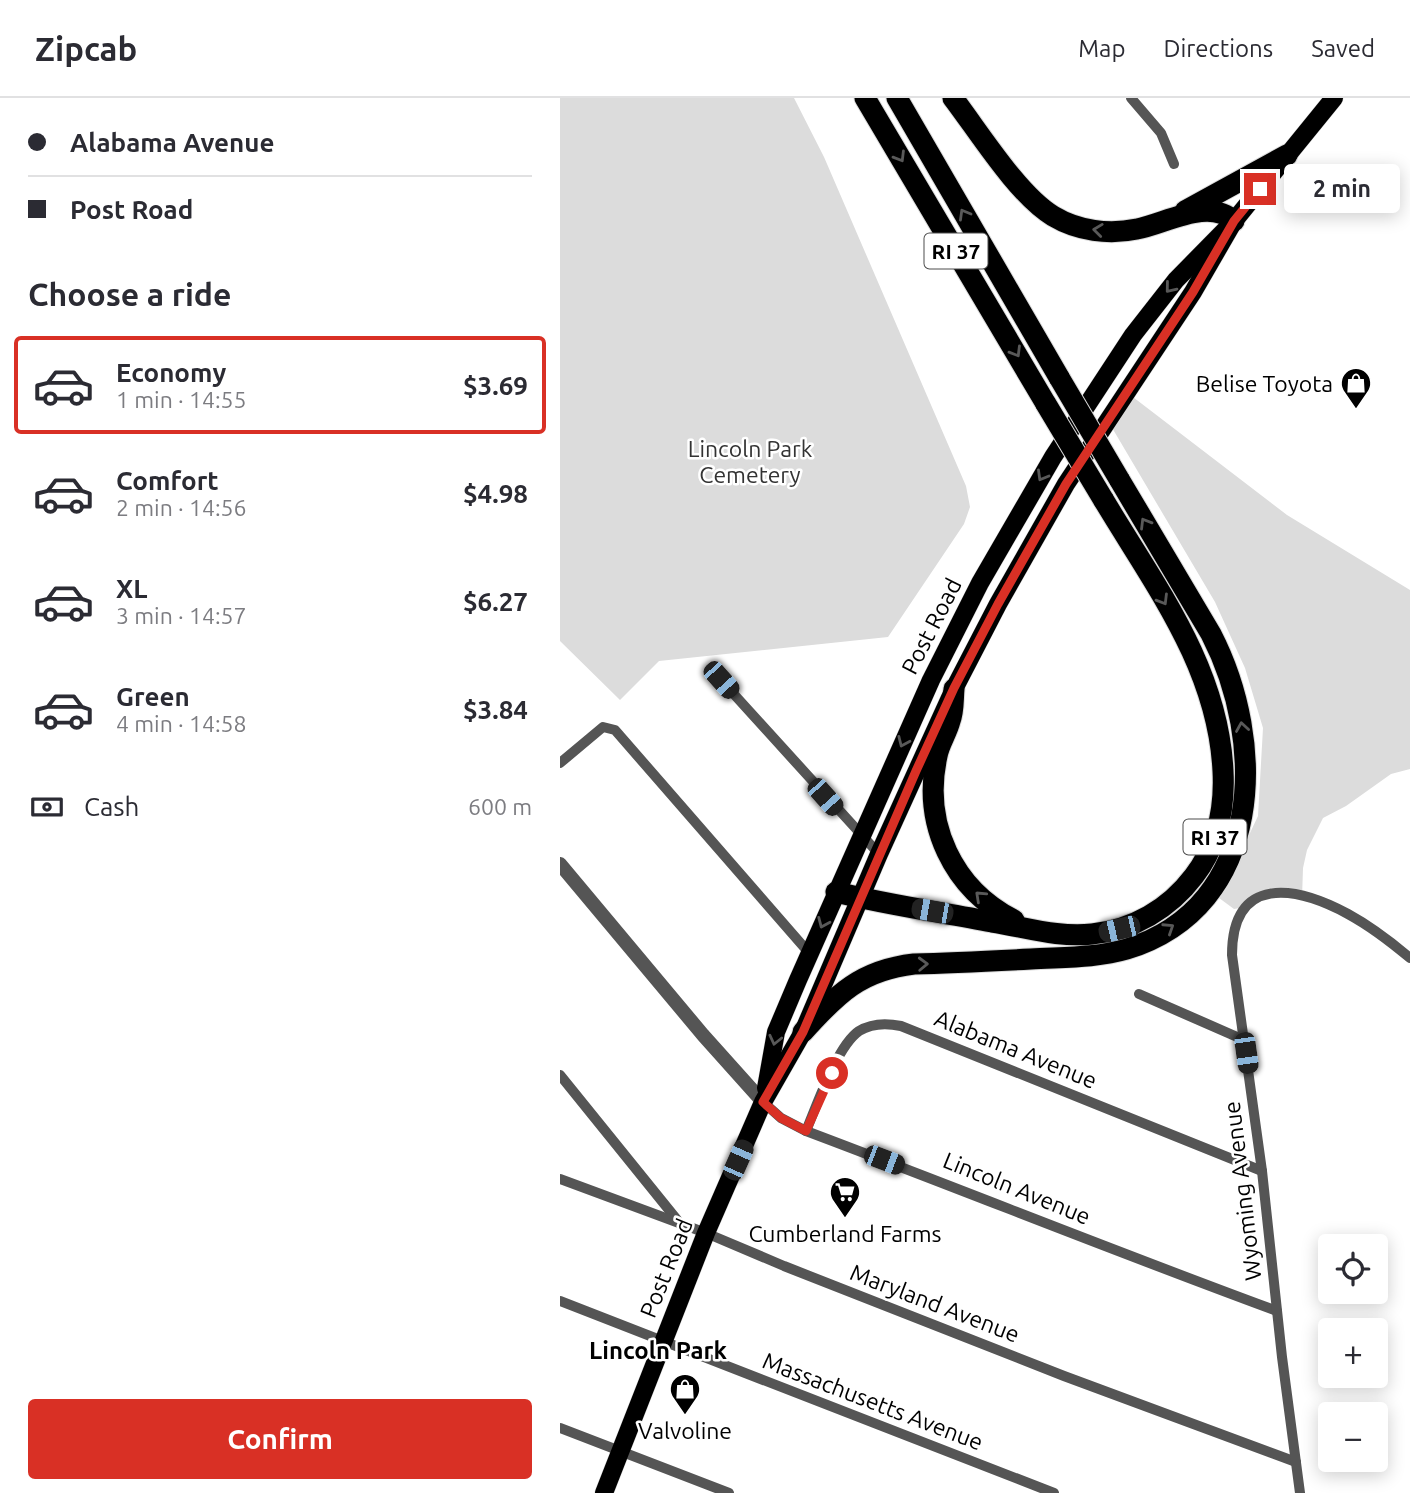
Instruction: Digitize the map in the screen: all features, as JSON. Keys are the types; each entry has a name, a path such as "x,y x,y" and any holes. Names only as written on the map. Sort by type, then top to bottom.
{"highway":[{"name":"RI 37","path":"865,98 1180,628 1204,677 1214,705 1220,734 1224,782 1222,810 1216,834 1201,868 1176,897 1155,913 1119,929 1092,934 1039,930"},
{"path":"803,1032 830,1002 848,987 891,967 1082,956 1112,952 1153,938 1183,919 1207,896 1220,877 1238,836 1244,801 1245,756 1238,708 1216,643 897,98"},
{"path":"953,98 1019,186 1054,216 1087,229 1111,232 1136,230 1189,214 1206,212 1221,214 1234,221"},
{"path":"1166,222 1287,155"},
{"path":"954,688 951,719 937,755 933,783 934,811 940,840 964,880 985,902 1012,919 1039,930"},
{"path":"836,892 1039,930"}],"main road":[{"name":"Post Road","path":"763,1102 776,1032 860,836 937,668 980,583 1053,457 1142,324 1176,280 1234,221 1335,98"},
{"name":"Post Road","path":"604,1493 706,1233 763,1102 803,1032 954,688 1066,484 1193,292 1234,221"}],"street":[{"path":"1131,98 1161,134 1174,164"},
{"path":"721,680 879,855"},
{"path":"560,763 603,727 610,727 810,954"},
{"name":"Lincoln Avenue","path":"560,864 703,1035 763,1102 781,1118 806,1131 994,1202 1113,1251 1277,1311"},
{"name":"Wyoming Avenue","path":"1300,1493 1232,945 1241,912 1262,895 1288,893 1318,901 1348,914 1410,958"},
{"path":"1139,995 1244,1040"},
{"name":"Alabama Avenue","path":"806,1131 840,1053 859,1031 887,1023 901,1026 1262,1171"},
{"path":"560,1075 680,1224"},
{"name":"Maryland Avenue","path":"560,1179 706,1233 1065,1376 1296,1462"},
{"name":"Massachusetts Avenue","path":"560,1301 1054,1493"},
{"path":"560,1428 729,1493"}],"green space":[{"name":"Lincoln Park Cemetery","path":"560,98 794,98 824,157 966,486 970,507 964,524 888,637 659,661 620,700 560,641"},
{"path":"1129,394 1287,515 1410,590 1410,769 1391,774 1346,806 1323,818 1307,850 1303,868 1302,898 1271,896 1252,906 1234,909 1215,895 1225,886 1258,816 1263,728 1245,668 1215,602 1111,426"}],"place":[{"name":"Belise Toyota","path":"1356,410"},
{"name":"Cumberland Farms","path":"845,1219"},
{"name":"Valvoline","path":"685,1416"}],"district":[{"name":"Lincoln Park","path":"658,1350"}],"route":[{"path":"832,1073 806,1131 781,1118 763,1102 803,1032 954,688 1042,523 1193,292 1234,221 1260,189"}]}
